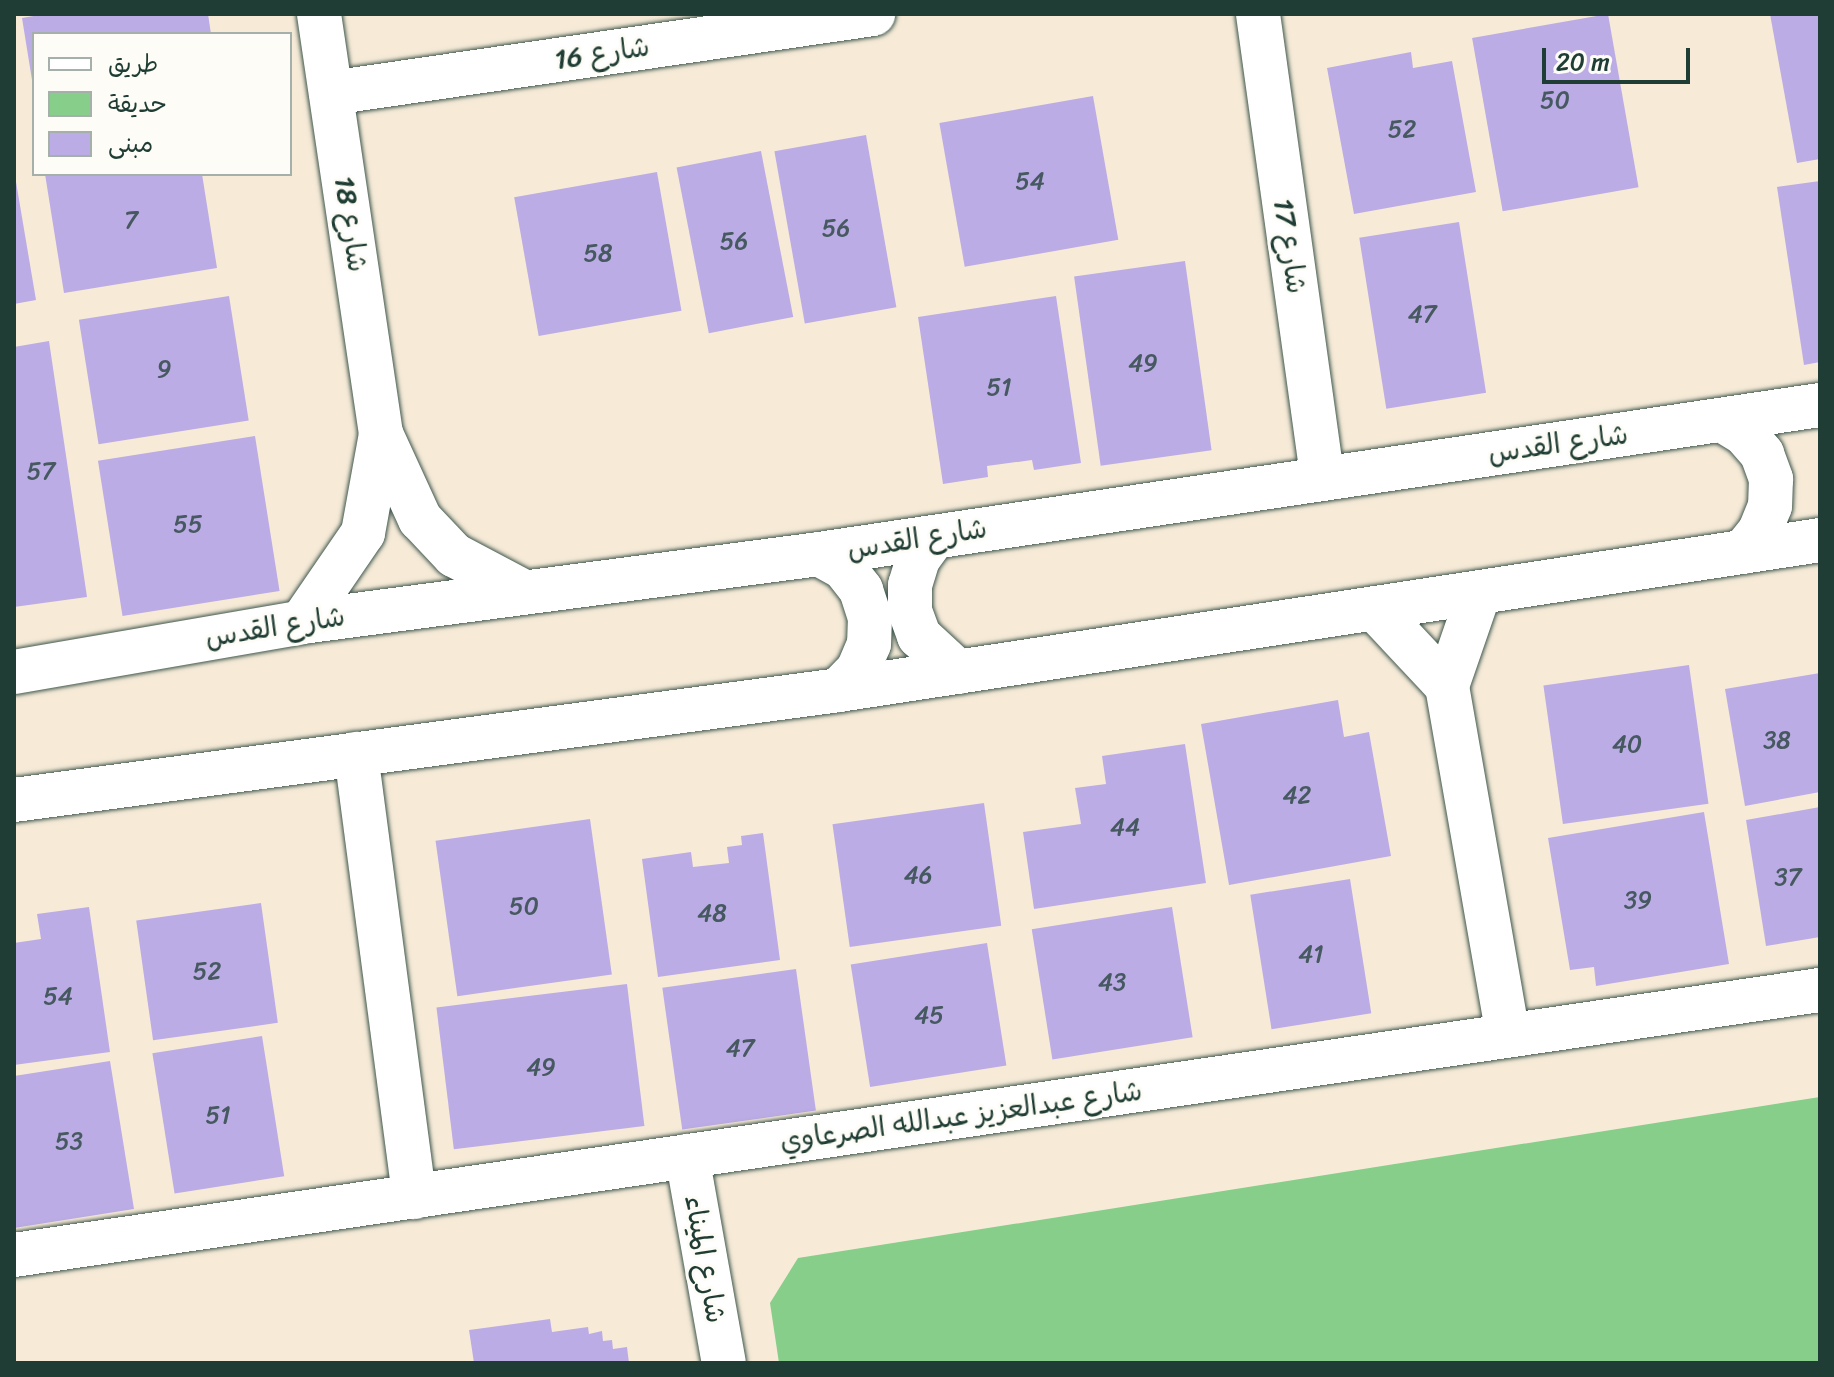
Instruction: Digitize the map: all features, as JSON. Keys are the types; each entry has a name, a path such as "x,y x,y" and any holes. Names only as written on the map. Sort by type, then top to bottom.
{"street":[{"name":"شارع 18","path":"319,14 381,434 420,519 454,555 522,591"},
{"name":"شارع 16","path":"331,93 873,14"},
{"name":"شارع 17","path":"1258,14 1322,478"},
{"name":"شارع القدس","path":"14,672 302,622 819,554 1820,405"},
{"path":"1722,420 1744,433 1762,454 1771,479 1770,506 1760,531 1743,552"},
{"name":"شارع 18","path":"302,622 363,533 381,434"},
{"path":"934,537 918,559 910,585 910,611 919,636 958,672"},
{"path":"17,798 839,690 1820,540"},
{"path":"819,554 844,568 861,590 870,617 869,644 858,670 839,690"},
{"path":"1479,593 1447,686 1508,1035"},
{"path":"1375,609 1447,686"},
{"path":"356,754 414,1197"},
{"name":"شارع عبدالعزيز عبدالله الصرعاوي","path":"14,1255 1820,990"},
{"name":"شارع الميناء","path":"687,1156 724,1363"}],"green space":[{"path":"1820,1097 1820,1363 779,1363 770,1303 798,1258"}],"building":[{"path":"45,14 208,14 211,32 32,32 32,80 22,18"},
{"path":"1608,14 1639,187 1503,211 1472,38"},
{"path":"1770,14 1820,14 1820,159 1797,163"},
{"path":"1411,52 1413,68 1452,61 1476,192 1354,214 1327,68"},
{"path":"1093,96 1118,240 965,267 939,123"},
{"path":"866,135 896,307 805,323 774,151"},
{"path":"761,151 793,317 709,333 677,167"},
{"path":"14,170 36,300 14,304"},
{"path":"657,172 681,311 539,336 514,197"},
{"path":"45,176 202,176 217,268 64,293"},
{"path":"1820,181 1820,362 1804,365 1777,187"},
{"path":"1459,222 1486,393 1386,409 1359,238"},
{"path":"1185,261 1212,450 1101,466 1074,277"},
{"path":"229,296 249,420 99,444 79,320"},
{"path":"1056,296 1081,463 1034,470 1032,460 987,466 988,477 943,484 918,317"},
{"path":"49,341 87,597 14,607 14,347"},
{"path":"255,436 280,591 123,616 98,461"},
{"path":"1689,665 1708,804 1563,824 1543,685"},
{"path":"1820,673 1820,792 1745,806 1725,689"},
{"path":"1338,700 1344,737 1369,732 1391,856 1229,885 1201,724"},
{"path":"1185,744 1206,883 1034,909 1023,832 1081,824 1075,788 1106,784 1102,756"},
{"path":"984,803 1001,926 850,947 832,824"},
{"path":"1820,807 1820,937 1766,946 1746,820"},
{"path":"1704,812 1729,964 1596,986 1594,967 1570,970 1548,838"},
{"path":"590,819 612,974 457,996 436,841"},
{"path":"763,833 780,960 658,977 642,859 691,852 693,867 729,863 727,847 742,845 741,836"},
{"path":"1350,879 1371,1013 1272,1029 1250,895"},
{"path":"261,903 278,1023 153,1040 136,921"},
{"path":"89,907 110,1052 14,1065 14,943 41,939 37,914"},
{"path":"1172,907 1193,1037 1052,1060 1032,929"},
{"path":"987,943 1006,1065 870,1087 851,965"},
{"path":"796,969 816,1111 682,1129 662,988"},
{"path":"627,984 644,1126 454,1149 436,1007"},
{"path":"262,1036 284,1176 175,1194 152,1053"},
{"path":"110,1061 134,1209 14,1228 14,1076"},
{"path":"550,1319 552,1332 588,1327 589,1334 602,1331 603,1341 612,1340 613,1349 627,1347 629,1363 474,1363 469,1330"}]}
